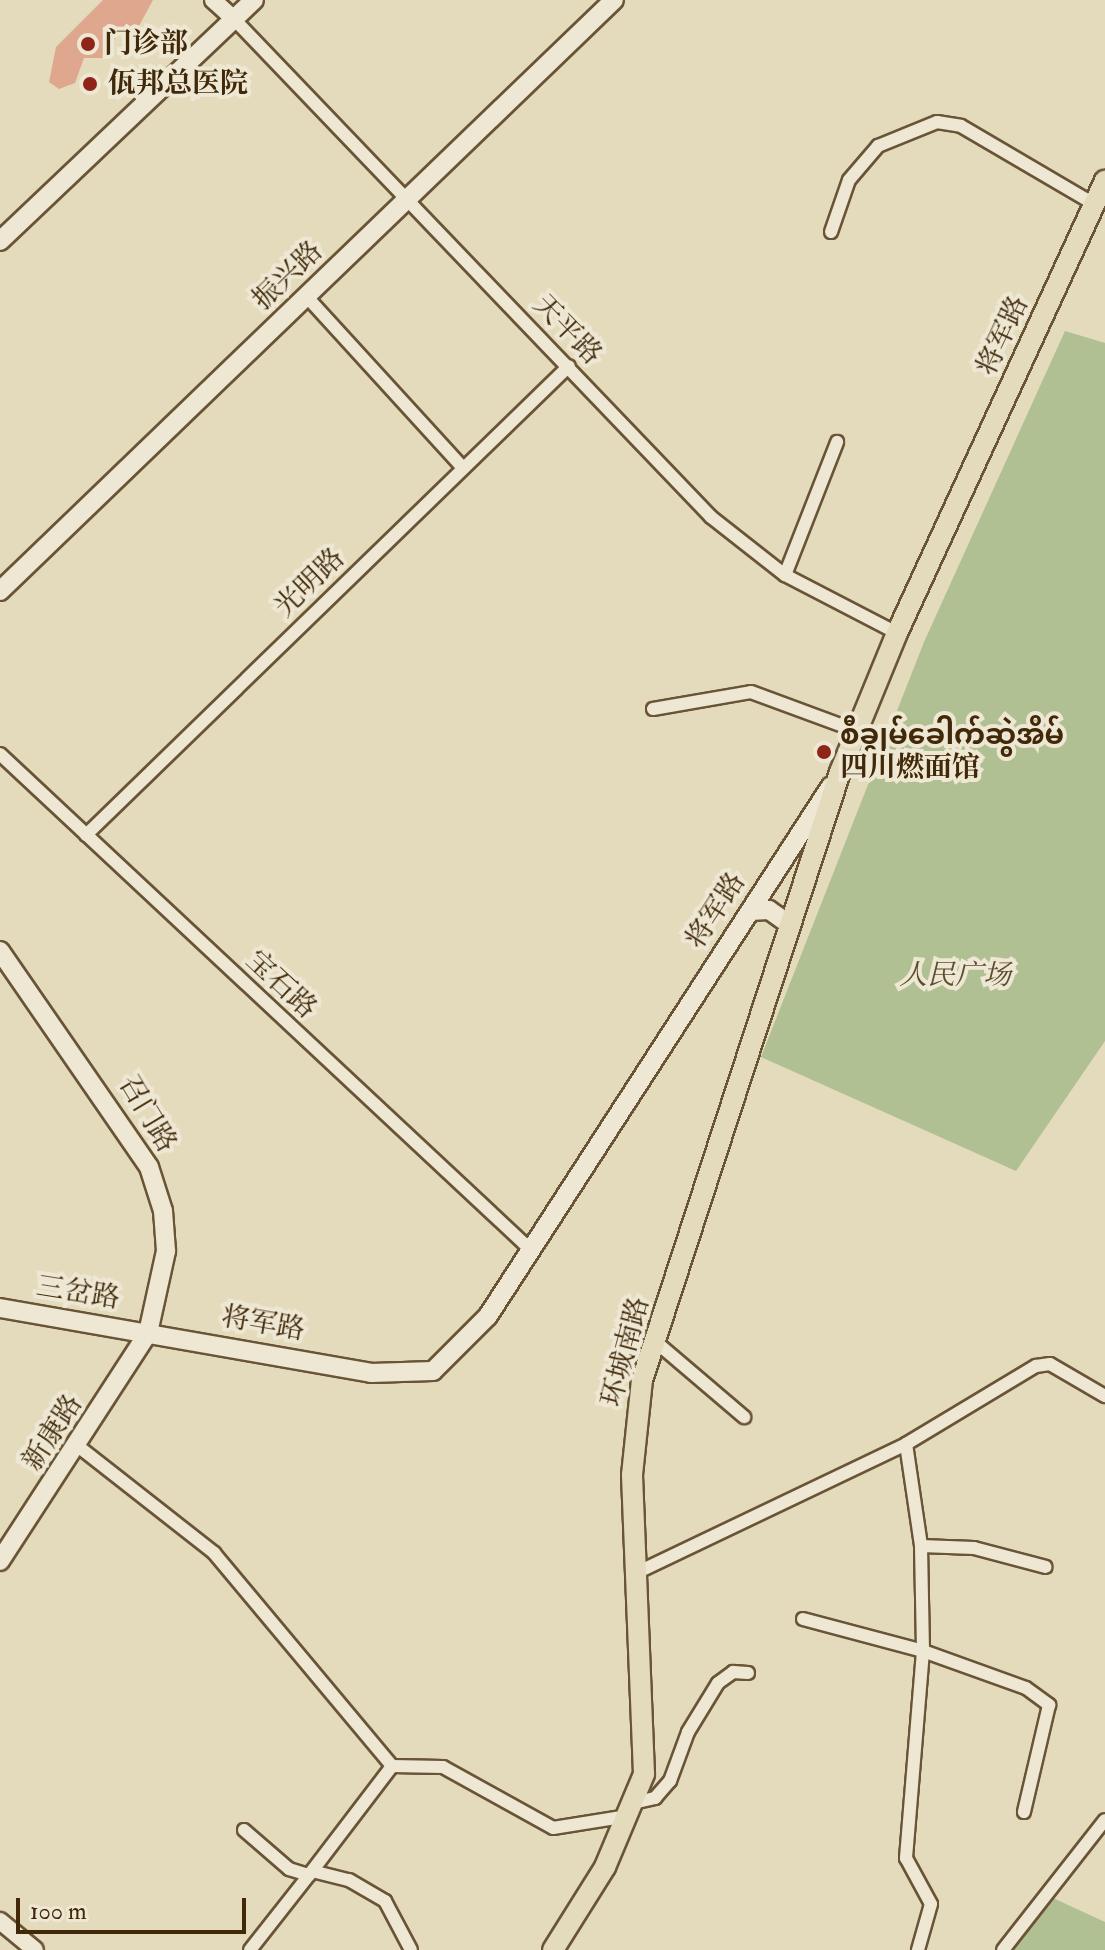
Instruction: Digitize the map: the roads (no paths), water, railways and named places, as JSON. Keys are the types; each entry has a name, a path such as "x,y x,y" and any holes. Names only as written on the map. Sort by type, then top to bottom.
{"main road":[{"path":"0,241 254,0"},
{"name":"振兴路","path":"0,591 614,0"},
{"name":"将军路","path":"148,1333 414,1376 433,1371 470,1340 840,772 897,633 1105,181"},
{"name":"环城南路","path":"553,1950 631,1809 644,1774 636,1573 635,1421 656,1342 840,772"},
{"path":"750,911 769,910 789,924"},
{"name":"召门路","path":"0,951 149,1167 163,1211 166,1251 148,1333"},
{"name":"三岔路","path":"0,1308 148,1333"},
{"name":"新康路","path":"0,1561 79,1447 148,1333"}],"street":[{"path":"213,0 234,19"},
{"name":"天平路","path":"234,19 711,517 785,575 897,633"},
{"path":"831,232 849,180 878,146 937,122 961,126 1094,204"},
{"path":"307,297 463,468"},
{"name":"光明路","path":"86,835 569,366"},
{"path":"785,575 837,442"},
{"path":"653,709 751,692 857,731"},
{"name":"宝石路","path":"0,754 531,1250"},
{"path":"656,1342 744,1417"},
{"path":"636,1573 906,1444 1036,1366 1050,1364 1105,1396"},
{"path":"906,1444 921,1546 923,1651 906,1858 931,1904 918,1950"},
{"path":"79,1447 214,1553 392,1766 443,1767 553,1828 631,1809 655,1798 670,1781 688,1732 718,1683 733,1672 748,1673"},
{"path":"921,1546 974,1548 1046,1567"},
{"path":"803,1619 923,1651 1026,1688 1049,1705 1024,1812"},
{"path":"250,1950 392,1766"},
{"path":"1003,1950 1105,1820"},
{"path":"244,1830 289,1869 349,1880 385,1901 411,1950"},
{"path":"0,1921 35,1950"}],"place":[{"name":"门诊部","path":"88,44"},
{"name":"佤邦总医院","path":"90,84"},
{"name":"စီချွမ်ခေါက်ဆွဲအိမ် 四川燃面馆","path":"824,752"}],"park label":[{"name":"人民广场","path":"955,976"}]}
